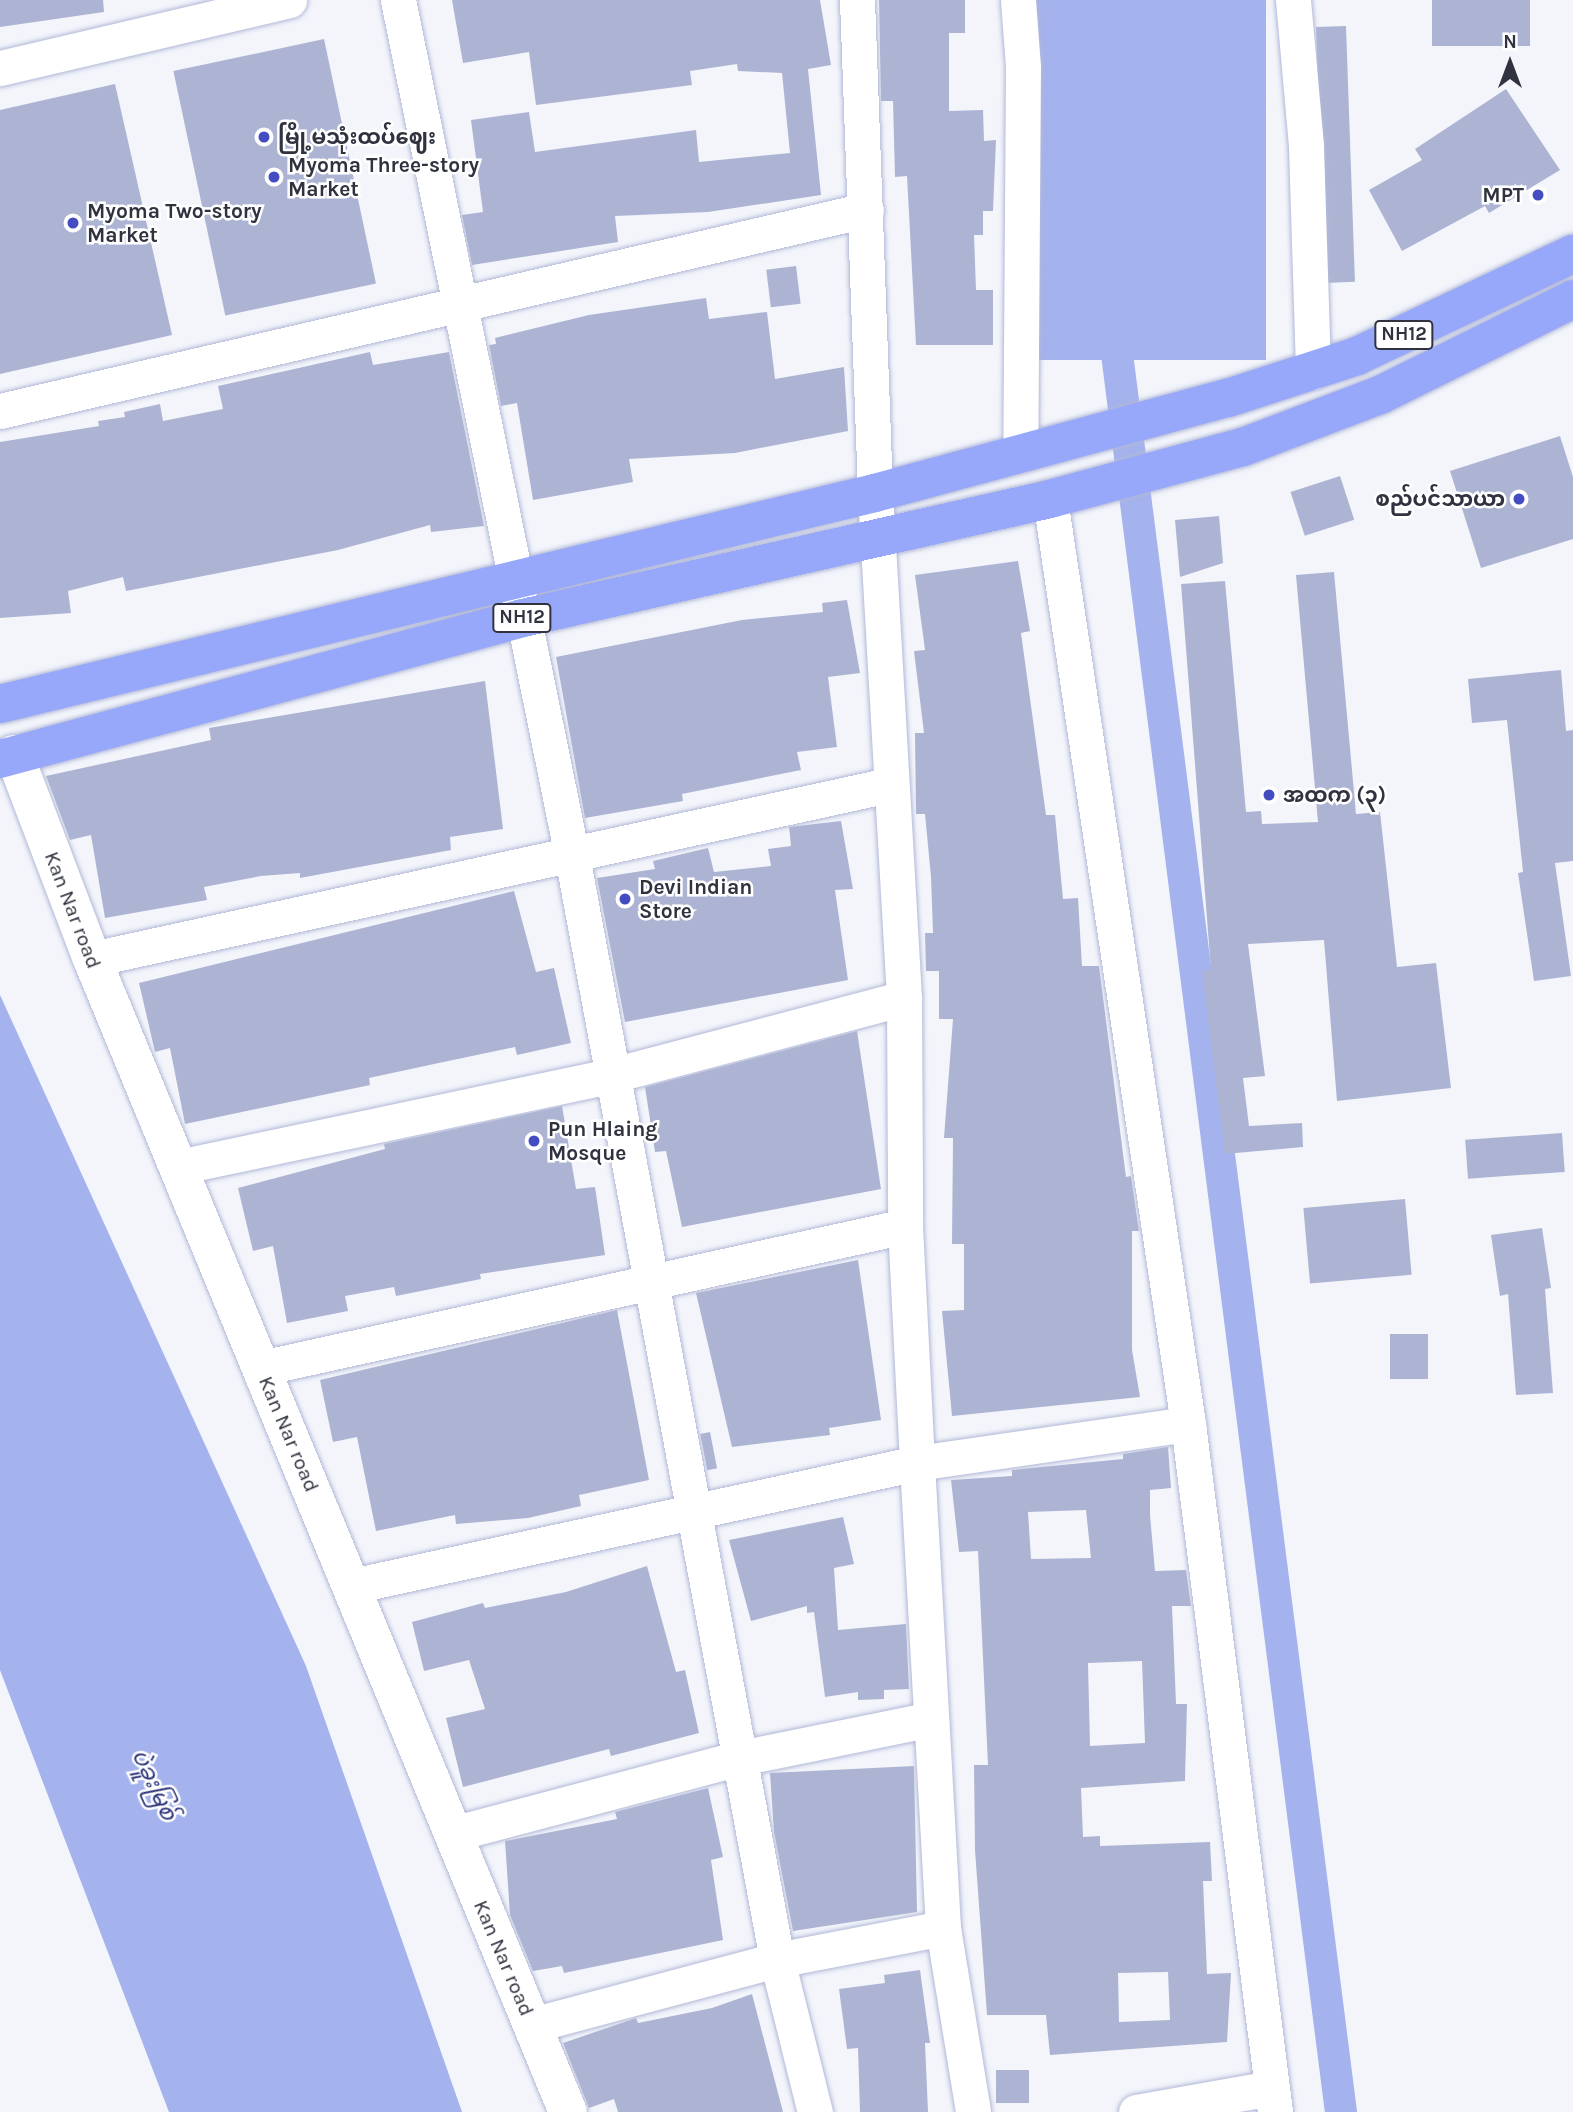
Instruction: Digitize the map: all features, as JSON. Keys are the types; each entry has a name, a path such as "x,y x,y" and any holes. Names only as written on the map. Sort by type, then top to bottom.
{"highway":[{"name":"NH12","path":"0,704 875,494 1228,398 1313,372 1573,254"},
{"name":"NH12","path":"7,757 523,618 1050,499 1243,447 1380,395 1569,310"}],"street":[{"path":"0,68 289,0"},
{"path":"398,0 572,856 777,1960 815,2112"},
{"path":"857,0 875,494 880,538 889,785 904,998 905,1226 916,1463 943,1928 973,2112"},
{"path":"1018,0 1023,67 1030,451"},
{"path":"1293,0 1306,147 1313,372"},
{"path":"0,411 866,210"},
{"path":"1050,499 1188,1424 1273,2100 1136,2112"},
{"name":"Kan Nar road","path":"7,757 568,2112"},
{"path":"92,960 889,785"},
{"path":"178,1167 613,1075 904,998"},
{"path":"261,1368 651,1278 905,1226"},
{"path":"352,1586 916,1463 1188,1424"},
{"path":"452,1834 740,1758 931,1719"},
{"path":"532,2025 777,1960 943,1928"}],"water":[{"path":"1030,0 1266,0 1266,360 1030,360"},
{"name":"ပဲခူးမြစ်","path":"0,995 306,1666 462,2112 169,2112 0,1670"}],"building":[{"path":"0,0 103,0 104,12 0,27"},
{"path":"452,0 820,0 831,65 808,69 821,195 708,212 615,216 618,242 472,265 462,215 483,212 471,120 529,112 535,152 696,130 699,162 790,153 782,73 738,71 737,64 690,71 692,85 536,105 529,52 463,63"},
{"path":"879,0 965,0 965,33 949,33 949,111 983,110 984,141 996,140 993,211 983,211 983,235 974,235 976,290 993,290 993,345 916,345 907,176 895,177 893,101 881,101"},
{"path":"1432,0 1530,0 1530,46 1432,46"},
{"path":"1346,26 1355,282 1325,283 1316,27"},
{"name":"Myoma Three-story Market","path":"324,39 376,284 225,316 173,71"},
{"name":"Myoma Two-story Market","path":"115,84 172,335 0,374 0,110"},
{"path":"1506,89 1560,170 1489,213 1485,206 1402,251 1369,190 1422,160 1415,149"},
{"path":"796,266 801,304 771,307 766,270"},
{"path":"706,298 709,319 767,312 775,379 844,367 848,431 735,453 629,459 633,482 533,500 517,403 501,406 489,345 496,344 495,338 589,315"},
{"path":"370,352 373,365 449,352 484,526 431,532 430,525 338,550 126,591 123,577 68,591 71,613 0,618 0,442 99,426 98,421 125,417 124,412 160,404 163,421 223,409 218,386"},
{"path":"1560,436 1573,477 1573,539 1481,568 1450,471"},
{"path":"1340,476 1354,520 1305,536 1291,492"},
{"path":"1219,516 1223,563 1180,577 1175,520"},
{"path":"1018,561 1030,631 1021,633 1046,815 1055,815 1063,899 1078,898 1082,966 1099,966 1126,1177 1131,1176 1139,1231 1132,1231 1132,1350 1140,1397 952,1416 942,1311 964,1310 964,1244 952,1244 953,1138 944,1138 953,1019 939,1019 939,971 926,971 925,933 933,933 925,814 916,814 915,733 924,733 914,651 925,650 915,575"},
{"path":"1334,572 1356,814 1380,812 1397,967 1436,963 1451,1088 1337,1101 1324,940 1248,944 1265,1076 1243,1078 1249,1126 1302,1123 1303,1147 1225,1154 1202,971 1211,970 1181,584 1225,581 1246,812 1261,811 1262,824 1318,822 1296,575"},
{"path":"847,600 860,673 828,677 837,747 797,752 801,770 682,794 683,801 585,818 556,657 742,620 823,612 822,603"},
{"path":"1561,670 1566,731 1573,730 1573,861 1555,863 1571,976 1534,981 1518,873 1523,872 1507,720 1472,723 1468,679"},
{"path":"485,681 503,829 450,837 451,850 300,878 300,873 261,876 204,887 207,900 105,918 91,835 70,840 46,776 211,740 209,728"},
{"path":"841,821 853,889 835,890 848,980 625,1022 597,878 655,869 653,861 708,848 714,872 771,866 768,849 791,846 789,827"},
{"path":"514,891 536,972 554,968 571,1043 517,1055 515,1047 369,1078 370,1085 185,1124 170,1048 155,1052 139,983"},
{"path":"857,1031 881,1189 682,1227 666,1151 655,1152 645,1087"},
{"path":"562,1106 576,1189 595,1187 605,1255 480,1274 481,1279 396,1296 394,1287 345,1296 348,1311 287,1323 273,1246 253,1251 238,1188 385,1149 384,1144"},
{"path":"1562,1133 1565,1172 1468,1179 1465,1140"},
{"path":"1405,1199 1412,1275 1310,1284 1303,1208"},
{"path":"1542,1228 1551,1288 1545,1289 1553,1393 1516,1395 1508,1294 1500,1296 1491,1235"},
{"path":"858,1260 881,1420 829,1428 830,1435 732,1447 696,1293"},
{"path":"617,1310 649,1480 579,1495 581,1506 528,1518 456,1524 455,1515 376,1531 357,1437 333,1442 320,1380"},
{"path":"1390,1334 1428,1334 1428,1379 1390,1379"},
{"path":"710,1432 717,1468 707,1470 700,1434"},
{"path":"1168,1447 1171,1488 1150,1490 1150,1515 1155,1571 1186,1570 1191,1606 1172,1606 1176,1704 1187,1704 1185,1781 1081,1788 1083,1837 1100,1836 1100,1846 1210,1842 1212,1881 1203,1881 1207,1974 1231,1973 1227,2042 1050,2055 1046,2015 987,2015 975,1850 974,1765 988,1765 978,1551 959,1552 951,1480 1012,1476 1012,1470 1123,1459 1123,1454","holes":["1086,1510 1091,1558 1031,1559 1028,1512","1142,1661 1145,1743 1090,1746 1088,1663","1168,1972 1170,2020 1119,2022 1118,1973"]},
{"path":"843,1517 854,1564 834,1568 838,1630 906,1624 909,1689 884,1690 884,1699 858,1700 858,1692 825,1697 814,1612 807,1613 807,1606 751,1621 729,1540"},
{"path":"647,1566 676,1672 685,1670 699,1733 611,1756 609,1749 463,1787 446,1718 485,1709 469,1660 424,1671 412,1622 483,1603 485,1608 566,1592"},
{"path":"914,1766 917,1912 793,1931 774,1832 770,1773"},
{"path":"708,1788 723,1857 711,1860 723,1940 564,1973 562,1966 533,1971 510,1915 505,1841 617,1819 615,1812"},
{"path":"920,1970 930,2043 925,2043 928,2112 860,2112 858,2048 847,2049 839,1989 885,1983 884,1975"},
{"path":"752,1994 783,2112 618,2112 614,2099 589,2108 563,2043 636,2018 638,2023 712,2008"},
{"path":"996,2070 1029,2070 1029,2103 996,2103"}],"waterway":[{"path":"1117,354 1341,2112"}],"place":[{"name":"မြို့မသုံးထပ်ဈေး","path":"264,137"},
{"name":"Myoma Three-story Market","path":"274,177"},
{"name":"MPT","path":"1538,195"},
{"name":"Myoma Two-story Market","path":"73,223"},
{"name":"စည်ပင်သာယာ","path":"1519,499"},
{"name":"အထက (၃)","path":"1269,795"},
{"name":"Devi Indian Store","path":"625,899"},
{"name":"Pun Hlaing Mosque","path":"534,1141"}]}
